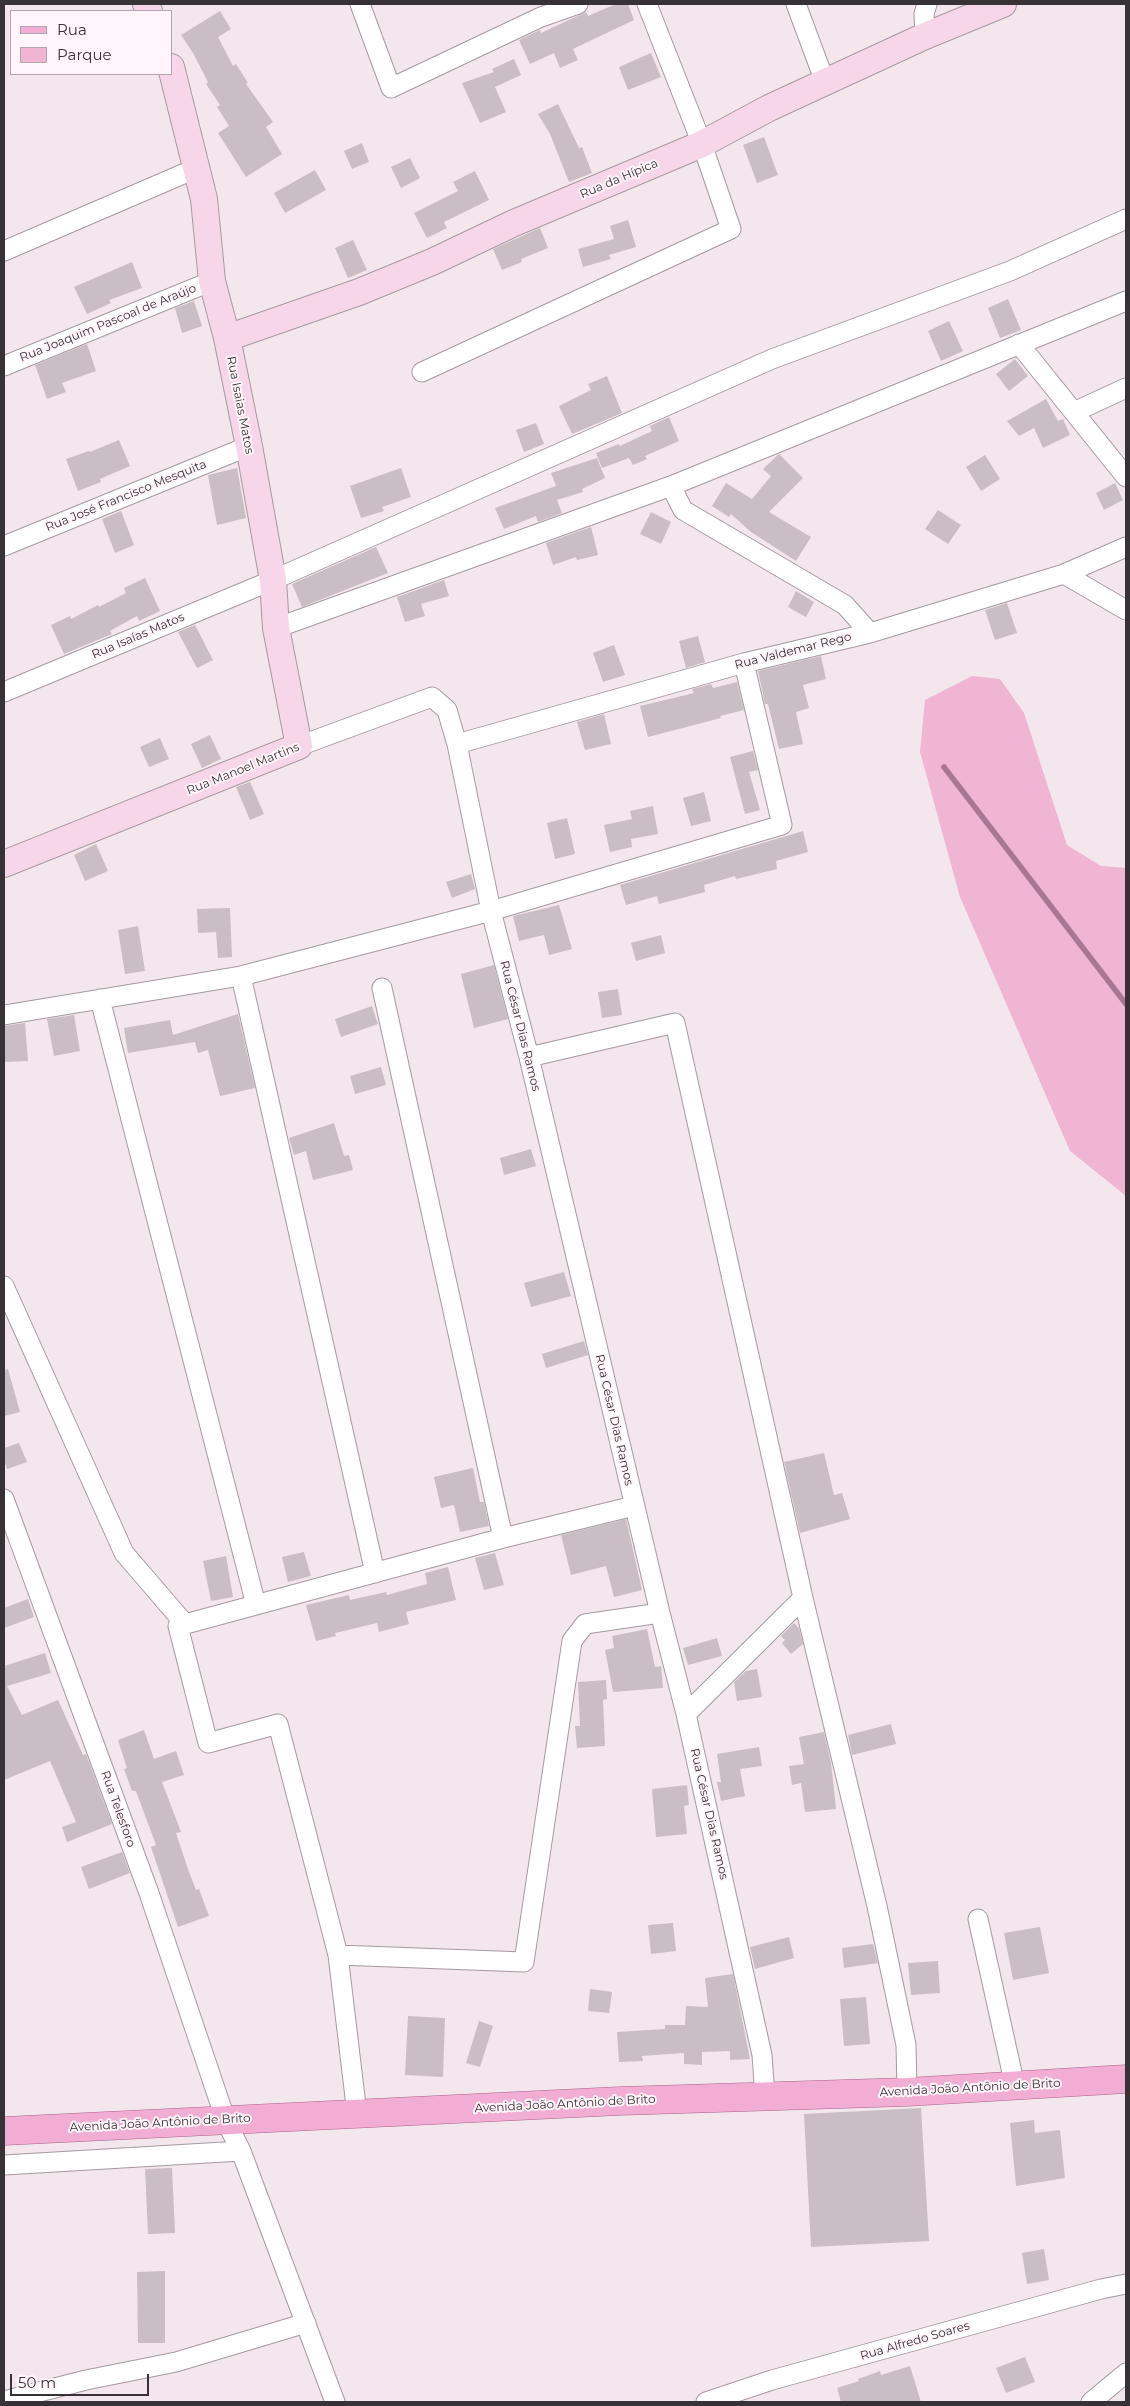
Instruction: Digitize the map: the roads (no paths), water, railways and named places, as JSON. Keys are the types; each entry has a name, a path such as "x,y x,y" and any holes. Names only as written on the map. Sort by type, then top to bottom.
{"main road":[{"name":"Avenida João Antônio de Brito","path":"4,2130 226,2121 620,2100 907,2092 1126,2079"}],"street":[{"path":"360,4 392,88 539,10 578,4"},
{"path":"422,372 731,229 702,144 647,4"},
{"path":"796,4 825,82"},
{"path":"925,36 924,14 927,4"},
{"name":"Rua da Hípica","path":"227,338 359,292 432,262 514,223 702,144 769,108 925,36 1003,4"},
{"name":"Rua Isaias Matos","path":"172,71 204,199 212,281 227,338 248,446 273,580 276,628 300,746"},
{"path":"4,251 197,168"},
{"name":"Rua Isaías Matos","path":"4,692 273,580 772,359 1010,270 1126,219"},
{"name":"Rua Joaquim Pascoal de Araújo","path":"4,366 212,281"},
{"path":"276,628 671,486 1126,300"},
{"path":"1019,344 1126,477"},
{"path":"1074,412 1126,388"},
{"name":"Rua José Francisco Mesquita","path":"4,546 248,446"},
{"path":"671,486 683,510 845,605 870,633"},
{"name":"Rua Valdemar Rego","path":"457,744 744,663 870,633 1064,574 1126,547"},
{"path":"1064,574 1126,610"},
{"path":"4,1015 241,976 491,911 782,825 744,663"},
{"name":"Rua Manoel Martins","path":"4,864 300,746 432,697 447,710 457,744"},
{"name":"Rua César Dias Ramos","path":"457,744 491,911 529,1057 634,1506 686,1714 762,2055 765,2097"},
{"path":"241,976 375,1573"},
{"path":"382,988 503,1538"},
{"path":"100,999 256,1601"},
{"path":"529,1057 674,1023 803,1598 879,1915 906,2045 907,2092"},
{"path":"4,1286 124,1553 185,1624"},
{"name":"Rua Telesforo","path":"4,1499 149,1893 226,2121 240,2151 335,2402"},
{"path":"356,2114 338,1955 278,1724 208,1743 178,1626 503,1538 634,1506"},
{"path":"686,1714 803,1598"},
{"path":"338,1955 524,1962 572,1641 585,1624 660,1613"},
{"path":"978,1919 1015,2086"},
{"path":"4,2165 240,2151"},
{"name":"Rua Alfredo Soares","path":"706,2402 772,2380 1100,2289 1126,2284"},
{"path":"4,2401 86,2380 176,2362 306,2323"},
{"path":"1090,2402 1126,2373"}],"waterway":[{"path":"944,767 1126,1004"}]}
